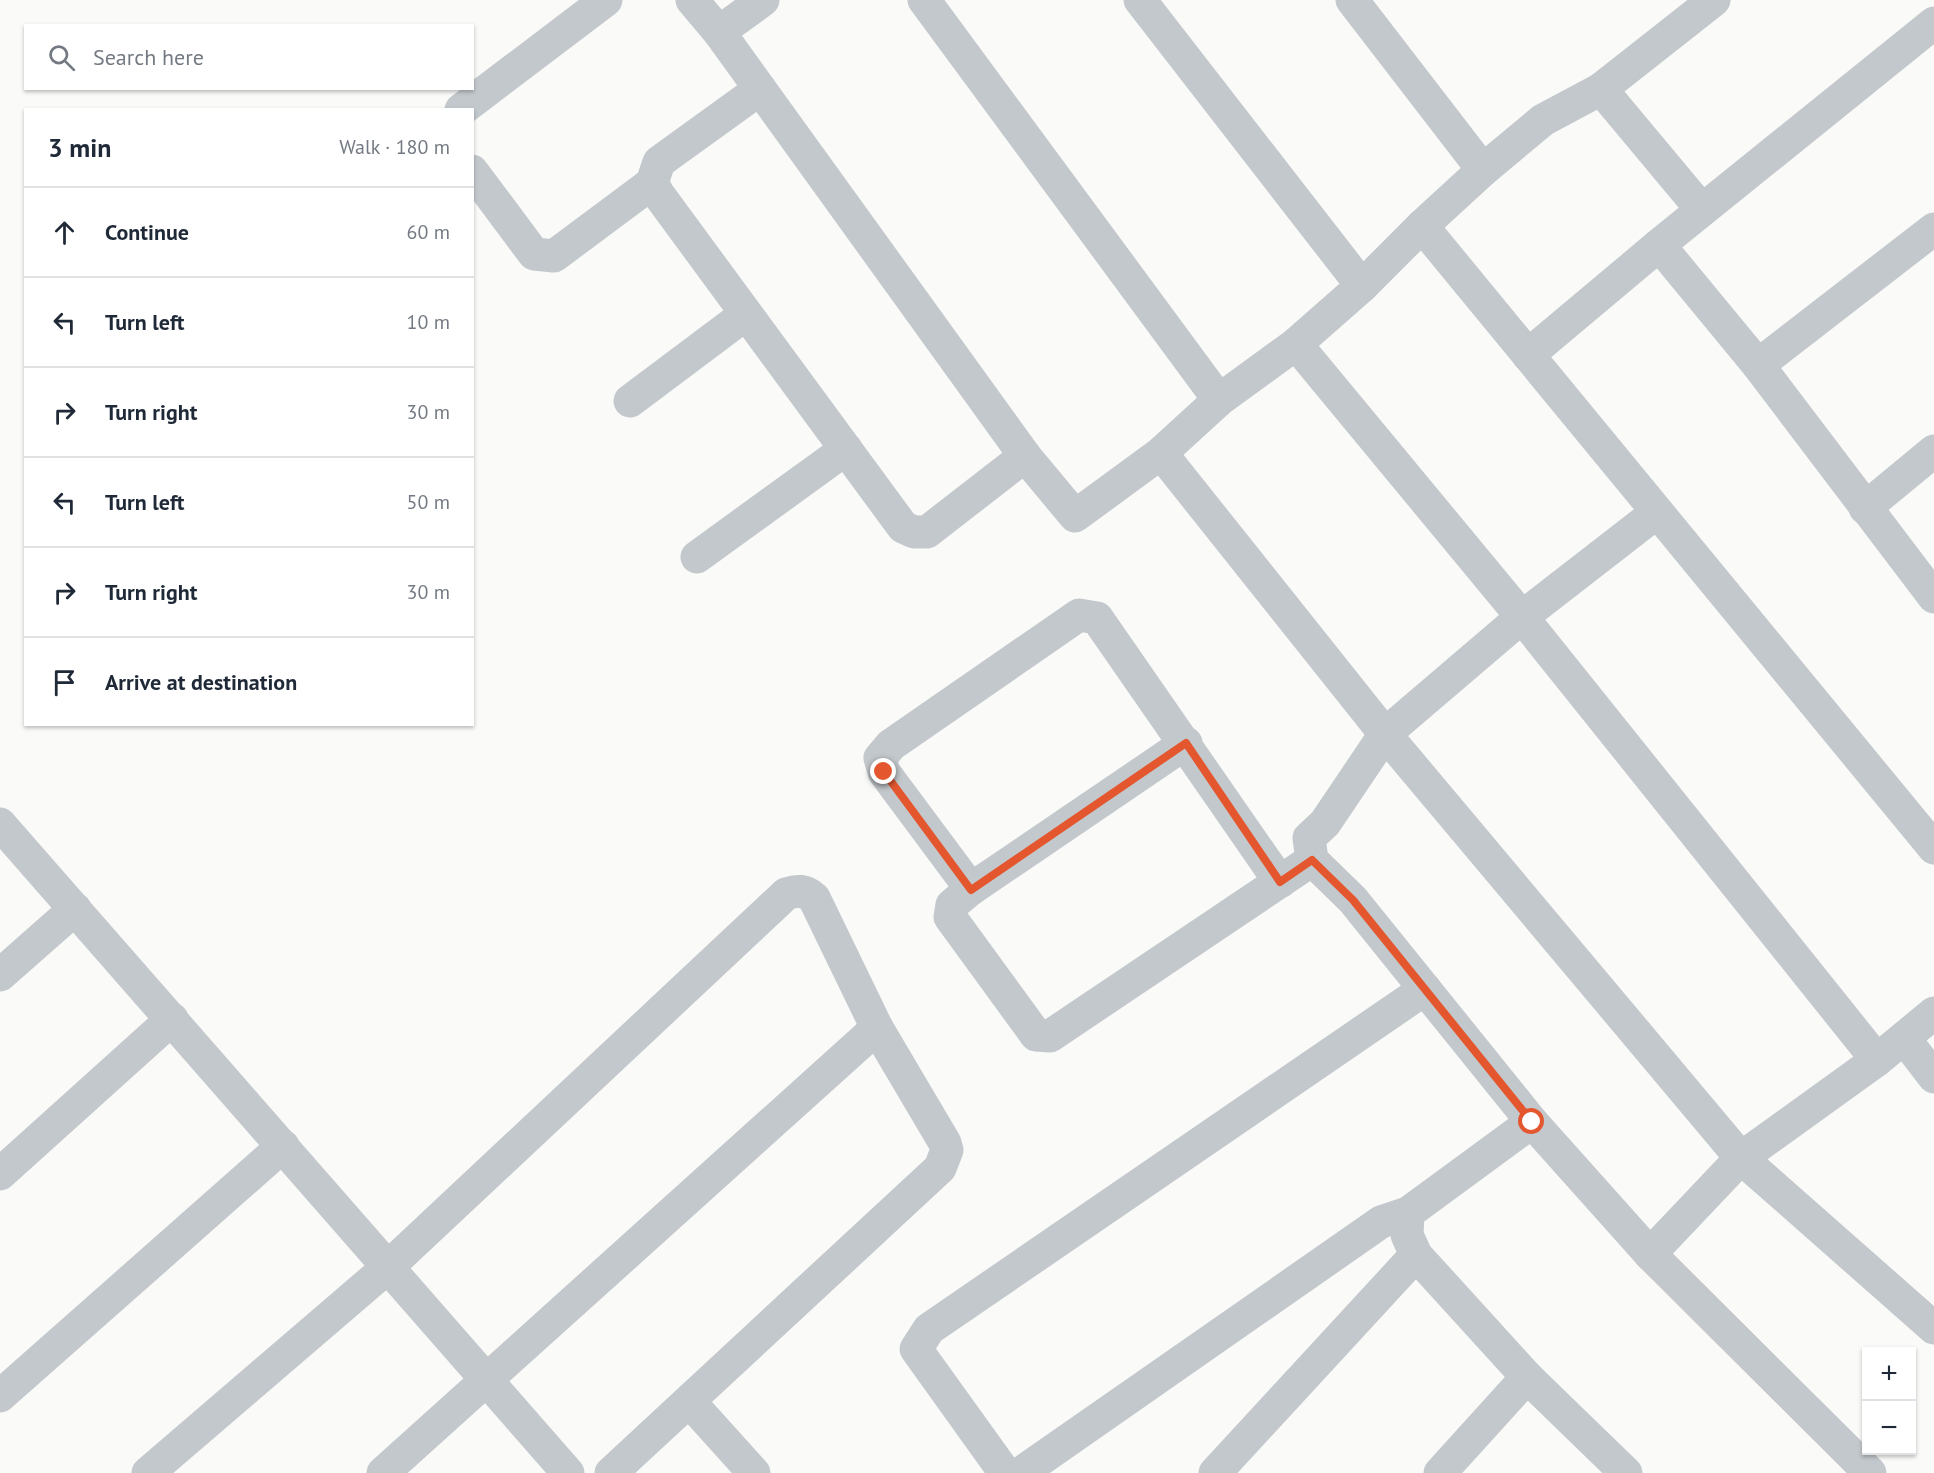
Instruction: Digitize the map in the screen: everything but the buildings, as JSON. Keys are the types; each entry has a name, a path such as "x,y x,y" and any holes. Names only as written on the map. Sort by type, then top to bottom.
{"street":[{"path":"464,108 606,0"},
{"path":"692,0 719,32 1025,456 1075,516 1161,453 1220,400 1296,344 1362,286 1483,170 1543,120 1601,89 1714,0"},
{"path":"719,32 763,0"},
{"path":"924,0 1220,400"},
{"path":"1140,0 1362,286"},
{"path":"1352,0 1483,170"},
{"path":"1528,355 1659,245 1934,23"},
{"path":"474,174 534,254 554,256 652,183 659,162 760,89"},
{"path":"1601,89 1702,210"},
{"path":"652,183 903,526 914,532 927,532 1025,456"},
{"path":"1422,226 1934,848"},
{"path":"1758,365 1934,229"},
{"path":"1659,245 1758,365 1934,597"},
{"path":"630,401 746,314"},
{"path":"1296,344 1522,616 1877,1060"},
{"path":"698,557 846,449"},
{"path":"1865,508 1934,451"},
{"path":"1161,453 1385,734 1741,1158 1934,1328"},
{"path":"1656,513 1522,616 1385,734 1324,822 1309,838 1312,860 1353,900 1532,1122 1650,1254 1870,1473"},
{"path":"971,890 884,772 880,758 891,745 1079,615 1097,618 1186,743 1280,882"},
{"path":"1186,743 952,905 950,917 1036,1035 1050,1036 1312,860"},
{"path":"0,824 568,1473"},
{"path":"148,1473 388,1267 786,894 796,891 807,892 814,898 877,1028 947,1150 940,1168 611,1473"},
{"path":"0,975 75,909"},
{"path":"1005,1473 916,1349 929,1329 1425,989"},
{"path":"1650,1254 1741,1158 1877,1060 1934,1013"},
{"path":"0,1174 172,1019"},
{"path":"383,1473 488,1381 877,1028"},
{"path":"1904,1038 1934,1077"},
{"path":"1021,1473 1381,1222 1408,1213 1532,1122"},
{"path":"0,1396 283,1146"},
{"path":"1408,1213 1407,1235 1416,1255 1527,1377 1626,1473"},
{"path":"1215,1473 1416,1255"},
{"path":"1440,1473 1527,1377"},
{"path":"688,1401 753,1473"}],"route":[{"path":"884,772 971,890 1186,743 1280,882 1312,860 1353,900 1532,1122"}]}
